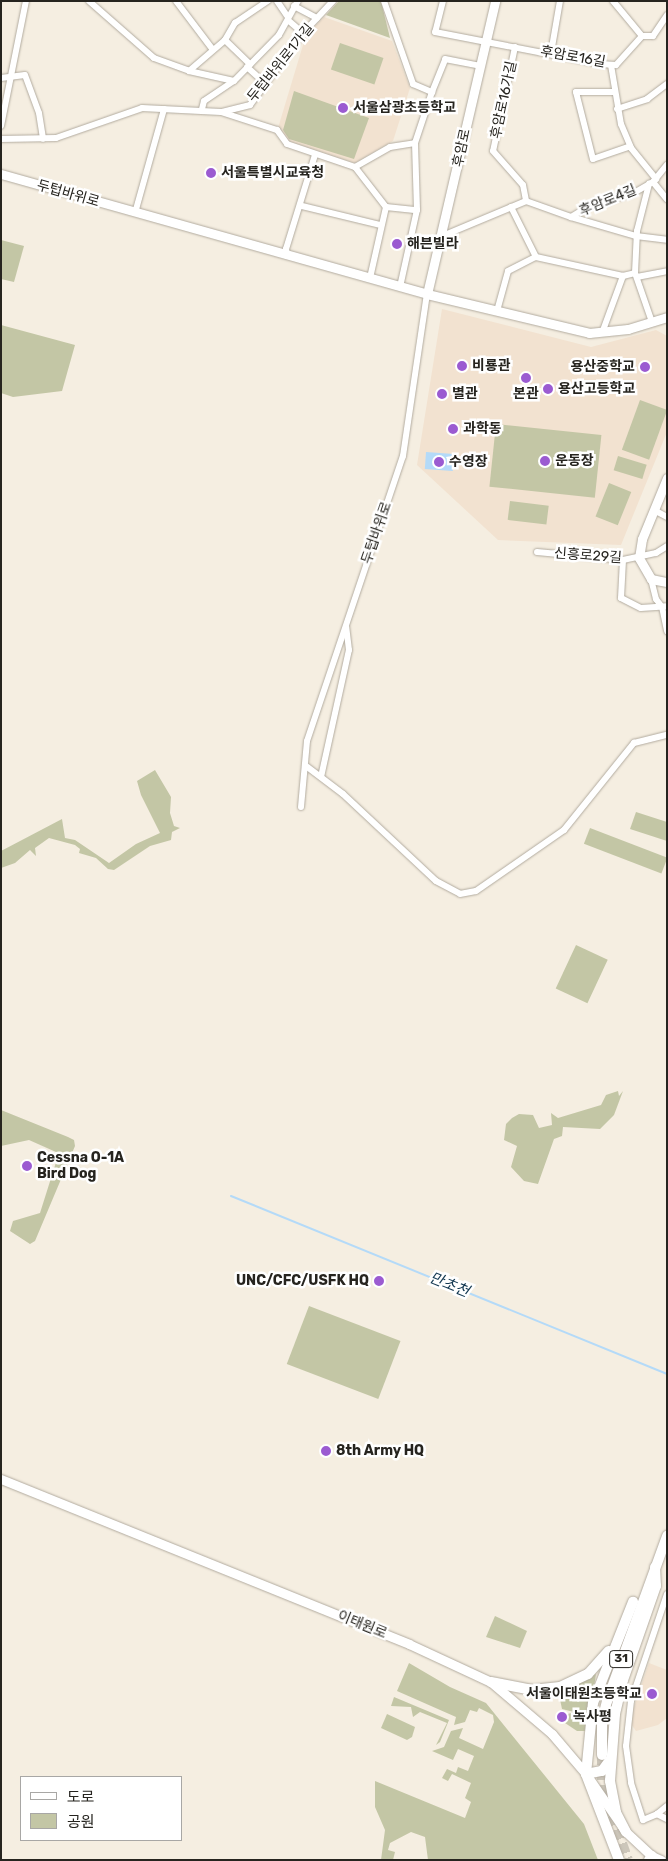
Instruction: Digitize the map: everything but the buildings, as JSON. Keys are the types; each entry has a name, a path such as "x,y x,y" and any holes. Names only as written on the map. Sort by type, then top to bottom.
{"main road":[{"name":"후암로","path":"427,294 495,1"},
{"name":"두텁바위로","path":"1,174 400,287 589,333 602,334 667,317"},
{"path":"667,478 654,510 639,558 651,579 667,582"},
{"name":"이태원로","path":"1,1479 393,1638 491,1682 546,1728 586,1774 626,1832 653,1859"},
{"path":"491,1682 532,1690 560,1687 596,1668 608,1653 633,1602 655,1567 667,1536"},
{"path":"586,1774 606,1769 606,1756 623,1680 656,1586 655,1567"},
{"path":"619,1860 586,1774 593,1703 633,1602"},
{"path":"606,1756 613,1799 626,1832"}],"street":[{"path":"89,1 154,58 188,71 234,81"},
{"path":"176,1 213,50"},
{"path":"188,71 225,40 235,23 268,1"},
{"path":"277,1 288,19 303,33"},
{"name":"두텁바위로1가길","path":"221,112 250,105 303,33 333,1"},
{"path":"384,1 413,84 432,92"},
{"name":"후암로16길","path":"443,1 435,32 610,65 616,65 642,36 653,36 667,15"},
{"path":"552,53 560,1"},
{"path":"613,1 642,36"},
{"path":"1,126 28,3"},
{"path":"202,109 204,100 234,81 248,66 288,19 296,3 317,18"},
{"path":"225,40 266,84"},
{"name":"후암로16가길","path":"515,48 493,151 522,184 526,200"},
{"path":"400,287 417,210 416,143 432,92 445,59 480,66"},
{"path":"610,65 617,109 630,146 667,199"},
{"path":"1,78 25,75 39,113 43,139"},
{"path":"617,109 647,99 667,84"},
{"path":"614,92 576,92 593,159 630,146"},
{"path":"1,138 56,138 121,113 142,108 202,109 221,112 277,130 287,144 355,167 386,208 417,210"},
{"path":"135,213 164,109"},
{"path":"355,167 390,147 416,143"},
{"path":"286,256 286,249 302,206 315,154"},
{"name":"후암로4길","path":"570,217 590,205 632,194 653,181 667,164"},
{"path":"652,322 636,275 636,236 653,181"},
{"path":"440,237 526,200"},
{"name":"후암로4길","path":"526,200 570,217 636,236 667,240"},
{"path":"302,206 380,225"},
{"path":"511,207 536,257"},
{"path":"370,278 380,225 386,208"},
{"path":"497,311 508,271 536,257 623,276 667,271"},
{"path":"602,334 623,276"},
{"name":"두텁바위로","path":"301,807 308,741 403,456 427,294"},
{"path":"654,510 667,517"},
{"name":"신흥로29길","path":"537,552 623,560 639,558 667,546"},
{"path":"623,560 621,598 641,608 664,606"},
{"path":"651,579 656,599 664,606 667,631"},
{"path":"321,777 349,650 346,623"},
{"path":"306,766 321,777 436,882 460,894 476,891 564,830 634,743 667,735"},
{"path":"667,1594 636,1681 626,1734 627,1765 643,1820 657,1814 667,1806"},
{"path":"657,1814 667,1819"}],"shaded area":[{"name":"서울삼광초등학교","path":"324,17 392,41 410,88 393,141 355,163 287,142 278,128 306,35"},
{"name":"용산고등학교","path":"442,309 591,347 656,330 667,336 667,432 621,545 498,540 417,465"},
{"name":"서울이태원초등학교","path":"649,1663 667,1670 667,1718 658,1725 636,1731 629,1721"}],"green space":[{"path":"339,1 381,1 390,38 326,15"},
{"path":"340,43 383,58 374,84 331,69"},
{"path":"294,91 369,118 354,159 289,139 283,130"},
{"path":"1,240 24,246 14,282 1,279"},
{"path":"1,325 75,345 62,391 13,397 1,393"},
{"path":"640,400 667,410 649,460 622,450"},
{"name":"운동장","path":"496,424 601,435 595,498 489,487"},
{"path":"618,456 647,465 642,479 614,470"},
{"path":"609,483 631,492 618,525 596,516"},
{"path":"510,501 549,506 546,525 508,520"},
{"path":"155,770 171,797 170,813 174,826 180,828 172,832 171,840 150,846 114,870 108,869 96,858 79,853 80,849 75,845 49,838 35,848 36,856 30,850 15,863 1,868 1,851 62,819 65,838 75,840 109,863 136,844 160,833 141,795 137,781"},
{"path":"636,812 667,822 667,841 630,829"},
{"path":"590,828 667,858 661,874 584,844"},
{"path":"576,945 608,960 587,1003 556,989"},
{"path":"618,1091 619,1096 623,1091 614,1115 600,1129 563,1127 562,1136 554,1139 538,1184 524,1181 511,1167 517,1146 504,1140 506,1124 512,1118 519,1114 533,1115 539,1128 552,1125 551,1113 558,1118 601,1105 606,1095"},
{"path":"1,1110 74,1140 75,1146 35,1241 30,1244 10,1231 13,1221 40,1213 58,1156 56,1152 29,1140 1,1146"},
{"path":"309,1306 400,1341 378,1399 287,1364"},
{"path":"495,1616 527,1631 520,1648 486,1637"},
{"path":"409,1663 450,1687 486,1703 584,1824 598,1860 428,1860 425,1837 411,1832 390,1843 388,1850 395,1852 393,1860 381,1860 385,1830 375,1807 375,1781 465,1818 471,1802 465,1798 471,1783 452,1774 448,1781 442,1778 447,1769 456,1773 458,1767 468,1771 474,1756 458,1749 453,1760 432,1751 444,1747 451,1731 463,1728 459,1738 483,1749 494,1722 493,1715 479,1708 477,1712 470,1710 465,1722 454,1725 456,1717 397,1691"},
{"path":"596,1674 587,1731 577,1731 565,1723 568,1714 574,1712 562,1709 558,1690"},
{"path":"394,1697 449,1720 440,1742 436,1745 447,1723 420,1712 413,1717 411,1707 391,1706"},
{"path":"387,1714 415,1727 412,1737 407,1740 381,1728"}],"water":[{"name":"수영장","path":"426,452 454,454 453,471 425,469"}],"waterway":[{"name":"만초천","path":"231,1196 667,1374"}],"tunnel":[{"path":"602,1755 602,1787 628,1860"}],"place":[{"name":"서울삼광초등학교","path":"343,108"},
{"name":"서울특별시교육청","path":"211,173"},
{"name":"해븐빌라","path":"397,244"},
{"name":"비룡관","path":"462,366"},
{"name":"용산중학교","path":"645,367"},
{"name":"본관","path":"526,378"},
{"name":"용산고등학교","path":"548,389"},
{"name":"별관","path":"442,394"},
{"name":"과학동","path":"453,429"},
{"name":"운동장","path":"545,461"},
{"name":"수영장","path":"439,462"},
{"name":"Cessna O-1A Bird Dog","path":"27,1166"},
{"name":"UNC/CFC/USFK HQ","path":"379,1281"},
{"name":"8th Army HQ","path":"326,1451"},
{"name":"서울이태원초등학교","path":"652,1694"},
{"name":"녹사평","path":"562,1717"}]}
